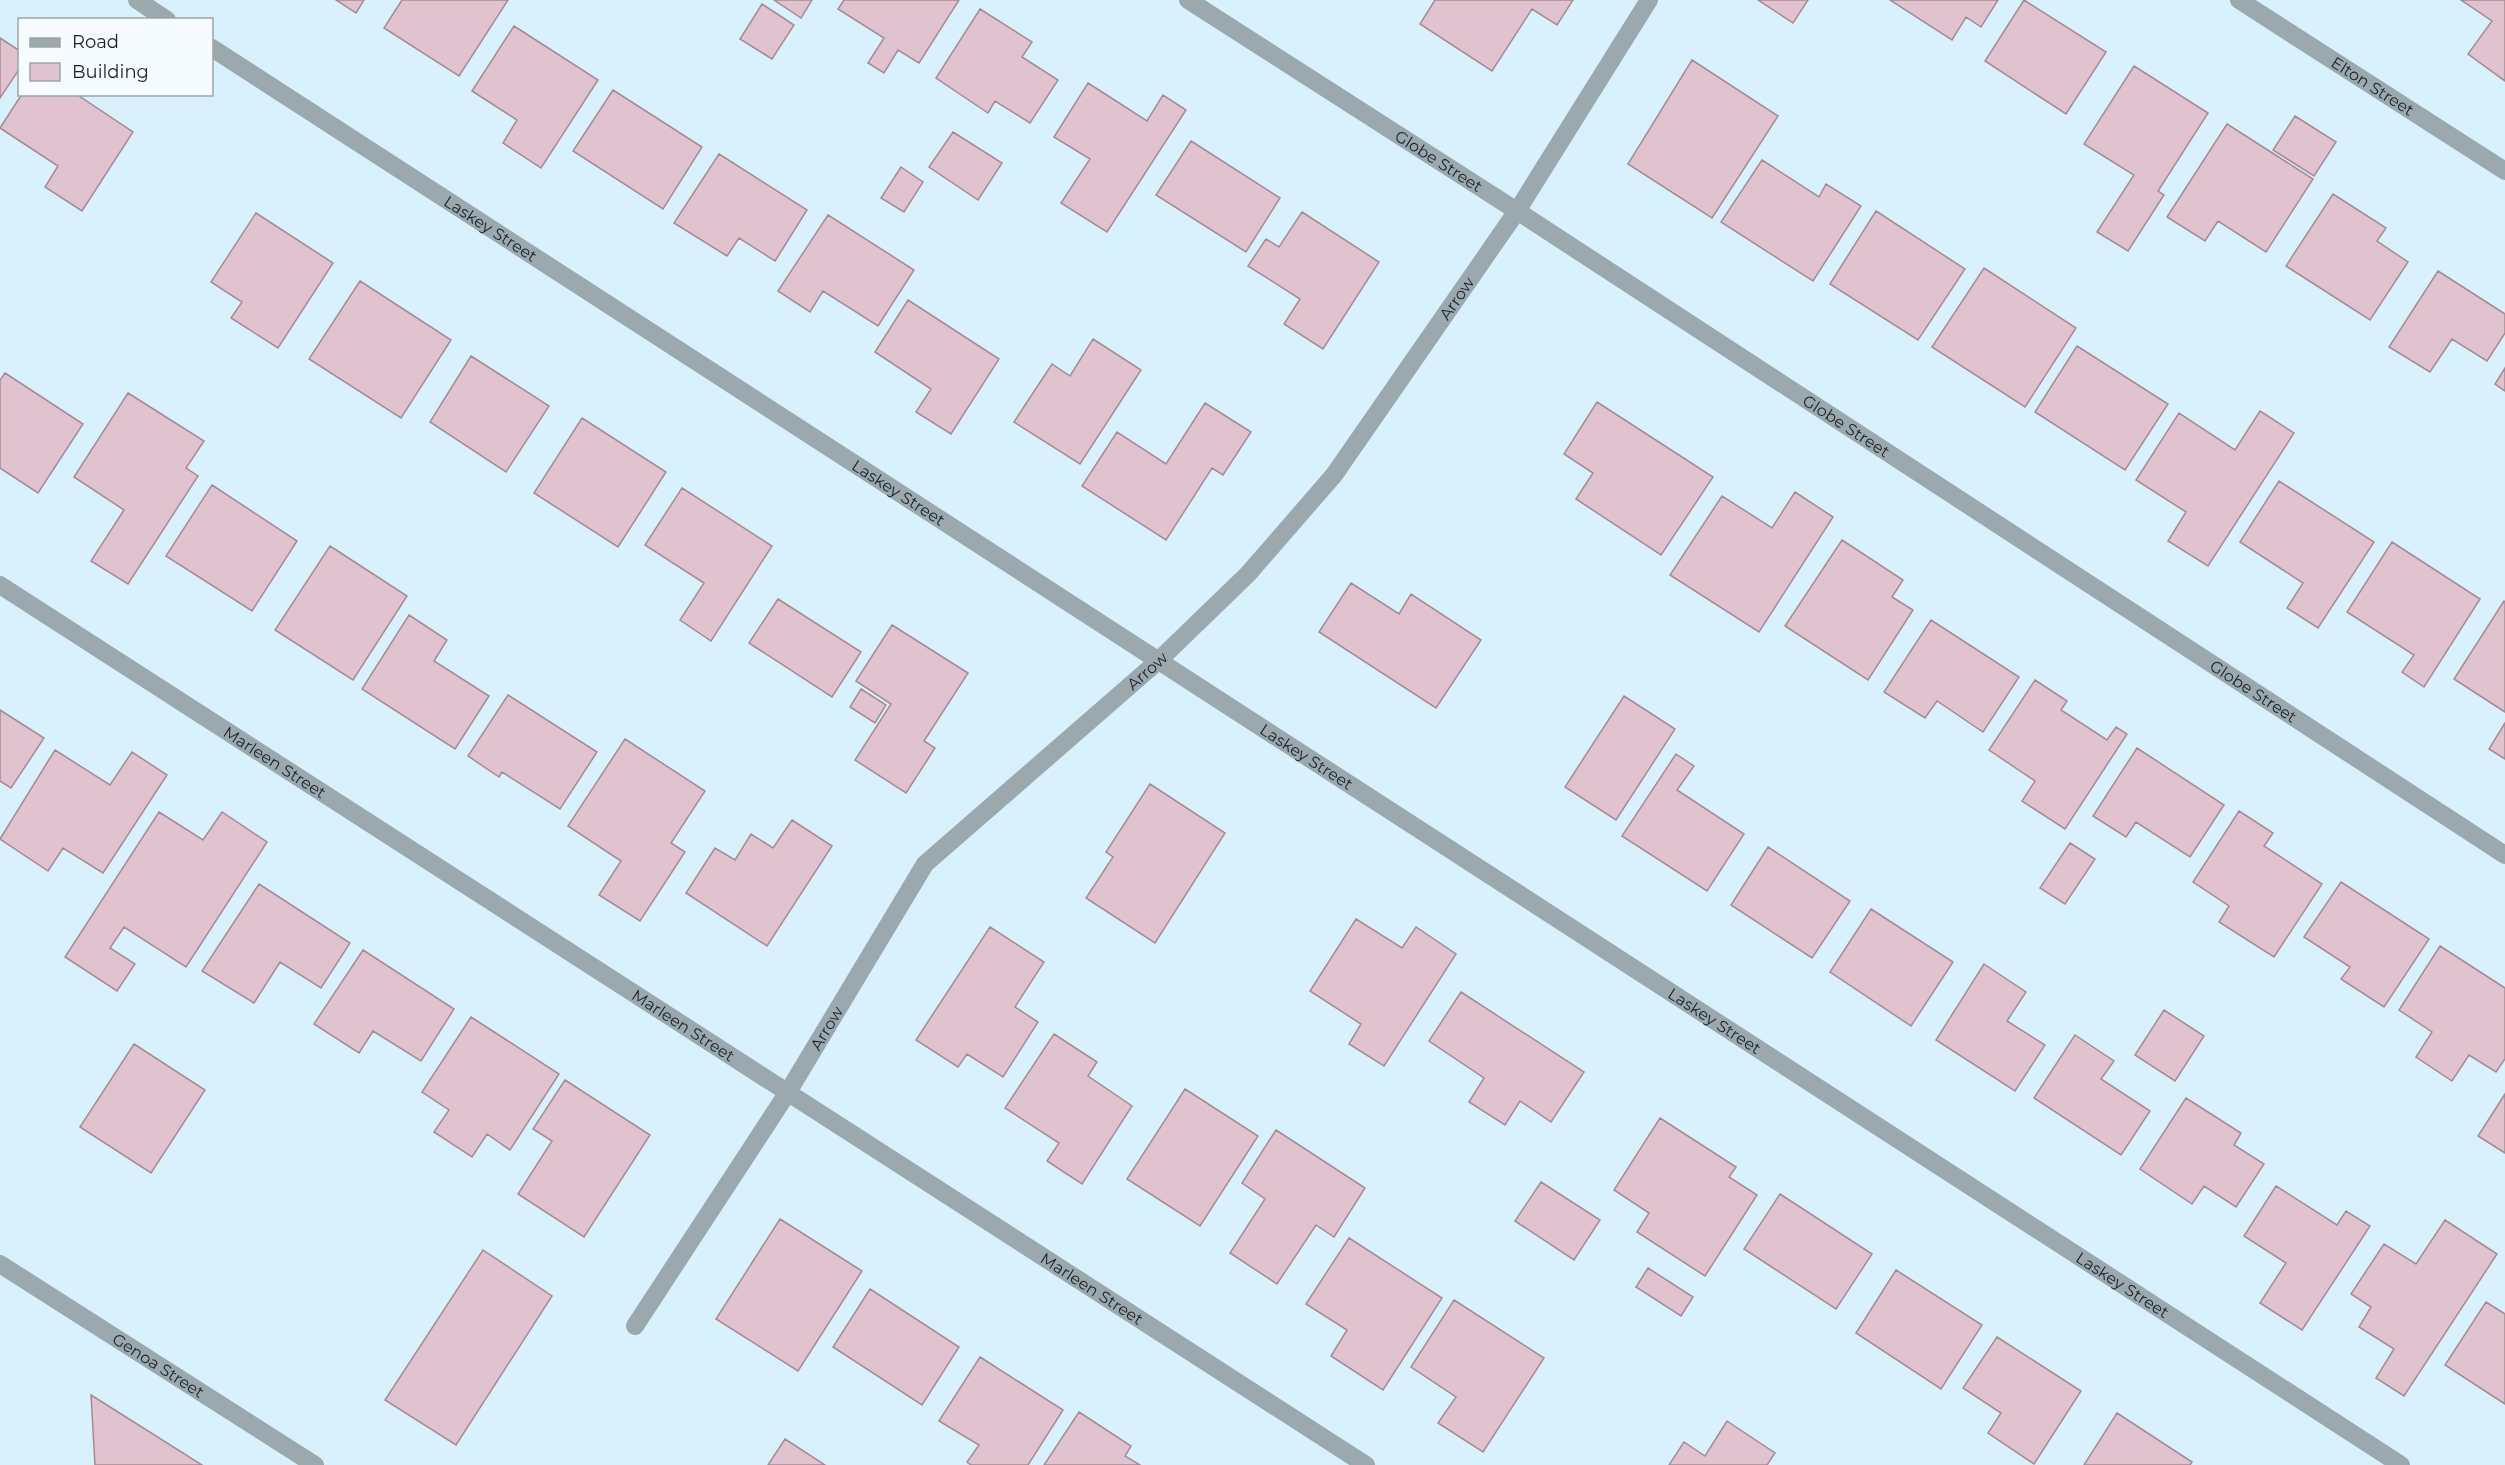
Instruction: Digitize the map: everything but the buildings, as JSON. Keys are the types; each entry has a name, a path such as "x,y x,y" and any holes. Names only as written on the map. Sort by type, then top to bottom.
{"street":[{"path":"137,0 164,18"},
{"name":"Globe Street","path":"1188,0 2505,855"},
{"name":"Arrow","path":"635,1326 788,1092 926,864 1157,662 1248,574 1334,475 1516,211 1649,0"},
{"name":"Elton Street","path":"2239,0 2505,171"},
{"name":"Laskey Street","path":"213,49 1157,662 2401,1465"},
{"name":"Marleen Street","path":"0,585 1366,1465"},
{"name":"Genoa Street","path":"0,1264 315,1465"}]}
